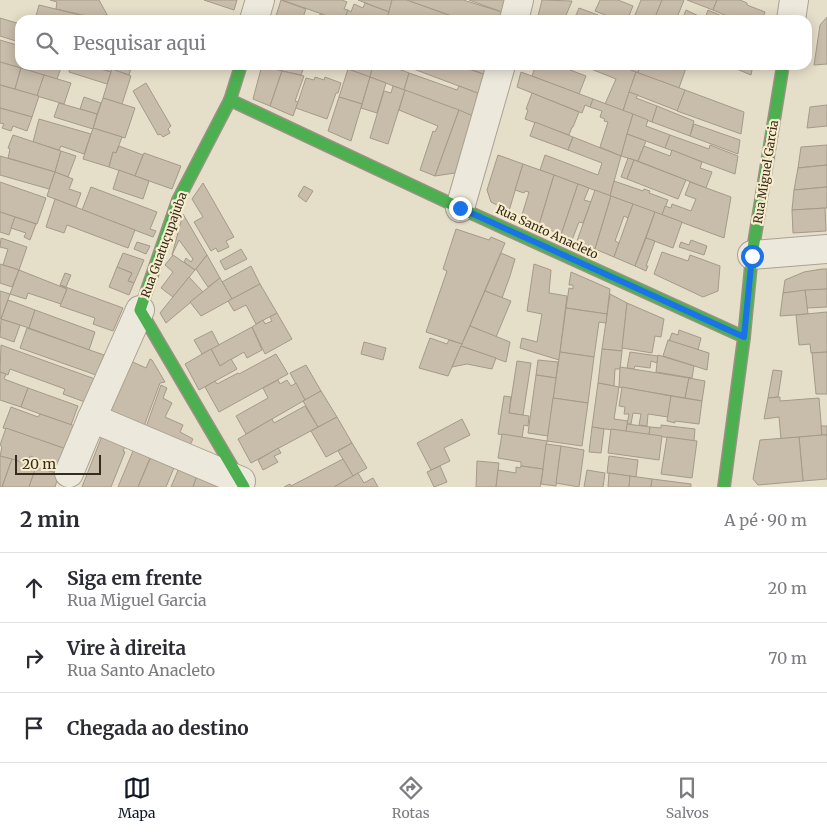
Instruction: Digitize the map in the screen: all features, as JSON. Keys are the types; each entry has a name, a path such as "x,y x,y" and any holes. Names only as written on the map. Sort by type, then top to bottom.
{"street":[{"path":"256,15 260,0"},
{"path":"515,15 519,0"},
{"path":"792,15 794,0"},
{"name":"Rua Guatuçupajuba","path":"69,473 140,310 178,200 230,100 239,70"},
{"path":"460,208 500,70"},
{"name":"Rua Miguel Garcia","path":"724,487 744,337 752,256 782,70"},
{"name":"Rua Santo Anacleto","path":"230,100 460,208 744,337"},
{"path":"752,256 827,249"},
{"name":"Rua Guatuçupajuba","path":"140,310 243,484"},
{"path":"92,418 243,484"}],"building":[{"path":"50,0 99,0 107,15 82,15 56,9 57,2"},
{"path":"204,0 237,0 234,10"},
{"path":"281,0 306,9 304,15 276,15"},
{"path":"282,0 342,0 347,2 344,9 348,10 346,15 325,15"},
{"path":"358,0 392,0 389,12"},
{"path":"392,0 407,0 449,15 388,15"},
{"path":"407,0 463,0 502,12 501,15 449,15"},
{"path":"469,0 505,0 502,12"},
{"path":"542,0 572,1 566,15 538,15"},
{"path":"600,0 618,0 633,6 629,15 605,15 595,11"},
{"path":"641,0 662,0 656,15 635,15"},
{"path":"662,0 684,0 678,15 656,15"},
{"path":"687,0 717,0 713,10"},
{"path":"717,0 740,0 765,12 764,15 724,15 713,10"},
{"path":"365,3 389,12 388,15 346,15 348,10 351,12 354,4 363,8"},
{"path":"39,5 80,15 36,15"},
{"path":"579,8 598,15 576,15"},
{"path":"686,10 697,15 684,15"},
{"path":"708,10 720,15 706,15"},
{"path":"827,17 827,64 814,65 820,25"},
{"path":"0,18 15,22 15,41 0,36"},
{"path":"0,40 15,44 15,66 0,62"},
{"path":"0,62 15,66 15,70 20,70 15,89 0,85"},
{"path":"20,70 44,75 37,96 15,89"},
{"path":"27,70 60,70 57,79"},
{"path":"69,70 104,70 111,72 107,84 69,72"},
{"path":"112,70 131,76 122,104 103,98"},
{"path":"115,70 130,70 129,75"},
{"path":"261,70 282,71 270,106 253,99"},
{"path":"282,70 303,70 301,75"},
{"path":"348,70 370,77 362,104 339,97"},
{"path":"350,70 372,70 370,77"},
{"path":"372,70 402,70 409,73 404,90 370,77"},
{"path":"416,70 471,70 486,75 480,94"},
{"path":"473,70 487,70 486,75"},
{"path":"534,70 570,70 586,76 579,94 532,76"},
{"path":"594,70 631,70 636,72 623,111 605,104 616,79"},
{"path":"639,70 685,70 679,88 638,73"},
{"path":"739,70 752,70 751,75"},
{"path":"282,71 304,76 295,101 298,102 293,116 270,106"},
{"path":"521,72 593,99 590,107 585,105 582,113 517,87"},
{"path":"636,72 685,90 678,111 629,92"},
{"path":"409,73 457,90 459,86 480,94 473,116 404,90"},
{"path":"44,75 71,83 64,104 37,96"},
{"path":"315,77 324,80 325,77 341,83 327,119 296,108 306,78 314,80"},
{"path":"370,77 386,83 377,113 361,108"},
{"path":"146,83 171,126 168,129 170,133 163,137 160,134 158,135 133,91"},
{"path":"0,85 39,96 32,117 0,108"},
{"path":"393,86 405,90 388,144 370,138 384,91 391,93"},
{"path":"405,90 459,110 435,176 420,170 433,131 435,132 438,126 399,110"},
{"path":"685,90 744,112 741,134 677,111"},
{"path":"629,92 638,95 636,98 657,106 652,122 623,111"},
{"path":"532,93 579,112 569,135 525,119 528,110 526,109"},
{"path":"84,97 101,103 97,114 80,109"},
{"path":"339,97 362,104 351,141 328,131"},
{"path":"103,98 135,108 125,138 93,128"},
{"path":"593,99 633,114 621,156 600,147 608,122 600,117 602,111 590,107"},
{"path":"59,103 97,114 93,129 54,117"},
{"path":"827,105 827,126 807,128 810,107"},
{"path":"657,106 694,121 690,136 652,122"},
{"path":"0,108 32,117 27,131 13,126 11,131 2,128 4,124 0,123"},
{"path":"459,110 473,116 455,173 435,176"},
{"path":"633,114 648,120 646,126 670,135 665,148 627,134"},
{"path":"39,119 91,134 84,154 61,146 59,150 33,142"},
{"path":"535,122 573,137 568,150 530,136"},
{"path":"694,124 740,140 738,154 690,136"},
{"path":"93,128 122,137 116,153 113,152 109,167 83,159"},
{"path":"627,134 646,141 638,161 621,156"},
{"path":"13,135 61,151 55,172 8,158 10,149 8,148"},
{"path":"670,135 709,149 710,145 738,156 735,174 665,148"},
{"path":"573,137 621,156 610,196 540,170 545,155 598,175 602,163 568,150"},
{"path":"827,145 827,165 798,168 801,147"},
{"path":"119,146 143,155 135,176 109,167 113,152 116,153"},
{"path":"644,146 670,156 672,150 702,162 700,168 712,172 706,188 638,161"},
{"path":"61,151 76,156 68,177 55,172"},
{"path":"144,153 181,166 172,189 135,176"},
{"path":"498,155 523,164 509,211 491,202 487,190"},
{"path":"0,156 55,172 49,189 0,175"},
{"path":"628,158 634,160 627,179 621,177"},
{"path":"634,160 686,180 678,199 627,179"},
{"path":"523,164 554,175 539,225 521,218 529,192 525,191 524,193 515,190"},
{"path":"827,165 827,187 794,190 798,168"},
{"path":"119,170 149,181 143,199 113,189"},
{"path":"55,172 73,179 69,189 81,193 76,207 47,196"},
{"path":"554,175 578,184 561,235 539,225"},
{"path":"614,181 643,191 644,189 650,191 649,193 668,200 662,215 610,196"},
{"path":"0,182 46,198 37,224 0,212"},
{"path":"690,182 731,197 724,238 662,215 665,206 671,208 672,204 691,211 696,199 685,195"},
{"path":"203,183 234,237 226,241 229,247 218,252 216,248 211,251 194,222 203,217 192,199"},
{"path":"578,184 589,188 584,200 591,202 583,223 579,222 572,240 561,235"},
{"path":"304,186 313,191 306,202 298,196"},
{"path":"91,187 157,212 150,229 156,231 153,237 82,210"},
{"path":"827,187 827,208 792,210 794,190"},
{"path":"595,190 611,196 595,249 577,241"},
{"path":"611,196 633,204 628,218 624,216 615,241 619,243 614,257 595,249"},
{"path":"55,199 135,230 128,248 67,225 64,233 46,227"},
{"path":"633,204 655,212 635,266 614,257"},
{"path":"825,208 826,231 793,233 792,210"},
{"path":"0,212 15,217 9,235 0,232"},
{"path":"655,212 682,222 673,248 646,238"},
{"path":"183,214 207,255 195,270 184,262 186,258 191,262 193,259 179,240 172,255"},
{"path":"15,217 36,224 30,240 24,237 26,233 11,228"},
{"path":"456,229 489,240 491,237 505,243 462,344 426,332 447,271 443,269"},
{"path":"1,238 27,247 19,270 3,265 8,249 0,247"},
{"path":"646,238 655,241 646,271 635,266"},
{"path":"691,240 707,246 704,255 679,247 681,242 689,245"},
{"path":"137,242 150,246 146,254 134,249"},
{"path":"241,249 247,259 225,270 220,261"},
{"path":"662,252 688,261 690,255 720,266 718,291 703,297 654,274"},
{"path":"123,253 144,260 134,283 128,281 132,273 117,267"},
{"path":"501,253 515,259 502,298 485,291"},
{"path":"173,255 195,270 173,297 161,288 173,272 165,265"},
{"path":"207,255 220,278 208,287 196,269"},
{"path":"0,264 19,270 12,287 0,283"},
{"path":"534,264 551,270 549,293 567,296 559,360 520,348 522,338 537,342 542,314 527,311"},
{"path":"251,266 260,284 232,299 222,282"},
{"path":"117,267 132,273 128,281 134,283 129,295 109,287"},
{"path":"827,269 827,289 783,293 785,280 804,272"},
{"path":"19,270 67,289 61,304 28,293 26,299 10,294"},
{"path":"571,272 610,289 607,314 566,308 569,288 573,289 573,285 569,285"},
{"path":"65,273 71,275 66,287 60,285"},
{"path":"189,277 203,292 166,323 160,313"},
{"path":"220,278 232,299 201,316 190,302"},
{"path":"260,284 277,313 256,324 246,305 234,311 228,301"},
{"path":"60,285 123,308 113,331 93,324 95,318 60,306 67,289"},
{"path":"827,289 827,307 807,308 805,290"},
{"path":"805,290 808,314 780,316 783,293"},
{"path":"0,291 10,294 1,319 0,318"},
{"path":"485,291 511,301 496,337 470,326"},
{"path":"610,294 627,303 622,351 602,349"},
{"path":"8,300 35,310 29,328 1,319"},
{"path":"627,303 664,319 661,337 655,336 652,353 622,348"},
{"path":"566,308 607,314 606,323 599,322 594,357 560,352"},
{"path":"35,310 95,332 89,350 29,328"},
{"path":"827,312 827,352 811,353 810,344 799,345 796,315"},
{"path":"277,313 292,339 265,354 252,327 263,320 265,324 272,321 270,317"},
{"path":"1,319 20,325 14,342 0,337"},
{"path":"470,326 510,342 506,362 461,346"},
{"path":"252,327 262,350 247,358 244,352 220,366 211,349"},
{"path":"27,328 104,355 96,375 20,348"},
{"path":"679,330 701,338 698,350 669,341 672,333 678,335"},
{"path":"212,331 219,345 202,354 194,340"},
{"path":"430,338 447,344 449,340 462,344 448,376 419,368"},
{"path":"668,340 709,353 707,370 663,356"},
{"path":"364,342 386,348 383,360 361,354"},
{"path":"1,345 95,379 85,402 63,394 65,389 10,369 8,375 0,372"},
{"path":"461,346 496,358 492,369 467,364 452,367"},
{"path":"211,349 220,366 231,359 237,369 199,390 185,364"},
{"path":"602,349 622,351 620,369 615,369 614,386 598,383"},
{"path":"560,352 594,357 588,403 553,398"},
{"path":"630,352 658,356 657,363 651,361 650,368 635,366 634,369 627,368"},
{"path":"827,352 827,394 816,394 812,353"},
{"path":"276,354 288,374 219,412 205,387 215,381 217,384 239,374"},
{"path":"658,355 694,366 692,378 656,372"},
{"path":"126,359 146,368 150,359 152,360 165,382 160,383 143,429 106,411"},
{"path":"538,360 558,362 556,378 536,375"},
{"path":"517,361 531,363 523,415 509,413"},
{"path":"306,365 321,391 305,400 290,373"},
{"path":"620,367 689,378 685,398 619,387"},
{"path":"773,370 782,371 778,397 768,398"},
{"path":"0,372 6,374 4,379 28,388 21,407 0,400"},
{"path":"536,375 556,378 548,436 528,433"},
{"path":"689,378 705,381 702,401 685,398"},
{"path":"278,380 280,384 287,380 291,386 296,383 305,400 246,434 236,416 268,398 263,388"},
{"path":"598,383 619,387 614,419 628,421 626,432 592,427"},
{"path":"161,385 167,388 163,398 172,403 165,417 183,425 180,432 193,439 187,451 145,430"},
{"path":"622,387 671,396 668,417 648,414 647,426 639,425 641,414 633,413 631,424 627,424 629,414 624,414 625,407 619,406"},
{"path":"28,388 78,406 71,425 21,407"},
{"path":"321,391 337,417 318,427 303,401"},
{"path":"504,396 511,397 509,413 529,416 528,426 524,425 522,438 498,434"},
{"path":"671,396 702,401 699,424 667,421"},
{"path":"780,397 780,401 819,398 822,435 781,439 779,417 764,419 768,398"},
{"path":"553,398 588,403 582,446 547,441"},
{"path":"305,406 318,427 251,463 238,439 272,419 274,423"},
{"path":"11,407 38,417 40,414 78,427 69,450 3,428"},
{"path":"337,417 352,443 326,457 311,431"},
{"path":"462,419 470,435 444,448 450,461 431,470 417,443"},
{"path":"627,424 650,427 649,435 626,432"},
{"path":"661,425 695,429 694,441 649,435 650,427 661,428"},
{"path":"821,426 827,426 827,435 822,435"},
{"path":"592,427 604,429 601,453 589,452"},
{"path":"6,428 69,450 59,474 42,469 44,461 30,456 27,464 0,456 2,447 0,445"},
{"path":"611,429 662,436 659,460 608,453"},
{"path":"104,431 127,442 123,451 125,452 111,487 82,487"},
{"path":"502,434 547,441 543,469 521,466 521,462 498,458"},
{"path":"827,435 827,479 803,481 799,437"},
{"path":"667,437 697,441 692,478 661,474"},
{"path":"799,437 803,481 758,485 753,479 760,440"},
{"path":"352,443 367,468 353,476 338,451"},
{"path":"136,444 153,451 138,487 118,487"},
{"path":"546,444 561,446 556,486 541,484"},
{"path":"561,446 584,450 579,487 556,483"},
{"path":"278,448 281,453 274,456 278,462 263,470 258,460"},
{"path":"153,452 176,463 166,487 138,487"},
{"path":"0,456 12,459 2,487 0,487"},
{"path":"609,456 638,460 636,477 607,473"},
{"path":"12,459 36,467 29,487 2,487"},
{"path":"343,459 353,476 334,487 284,487 290,484 291,486"},
{"path":"477,461 499,463 496,487 476,487"},
{"path":"440,466 447,482 434,487 427,472"},
{"path":"521,466 543,469 540,487 496,487 498,470 516,473 516,467 520,468"},
{"path":"36,467 59,474 55,487 29,487"},
{"path":"179,468 197,476 193,487 171,487"},
{"path":"587,470 605,473 603,487 584,487"},
{"path":"358,473 364,483 373,478 378,487 334,487"},
{"path":"609,473 630,476 629,487 608,487"},
{"path":"197,476 219,487 193,487"},
{"path":"630,476 652,479 651,487 629,487"},
{"path":"652,479 691,484 691,487 651,487"}],"traffic: fast":[{"path":"239,70 230,100 178,200 140,310 244,487"},
{"path":"724,487 744,337 752,255 782,70"},
{"path":"230,100 460,208 744,337"}],"route":[{"path":"460,208 744,337 752,256"}]}
